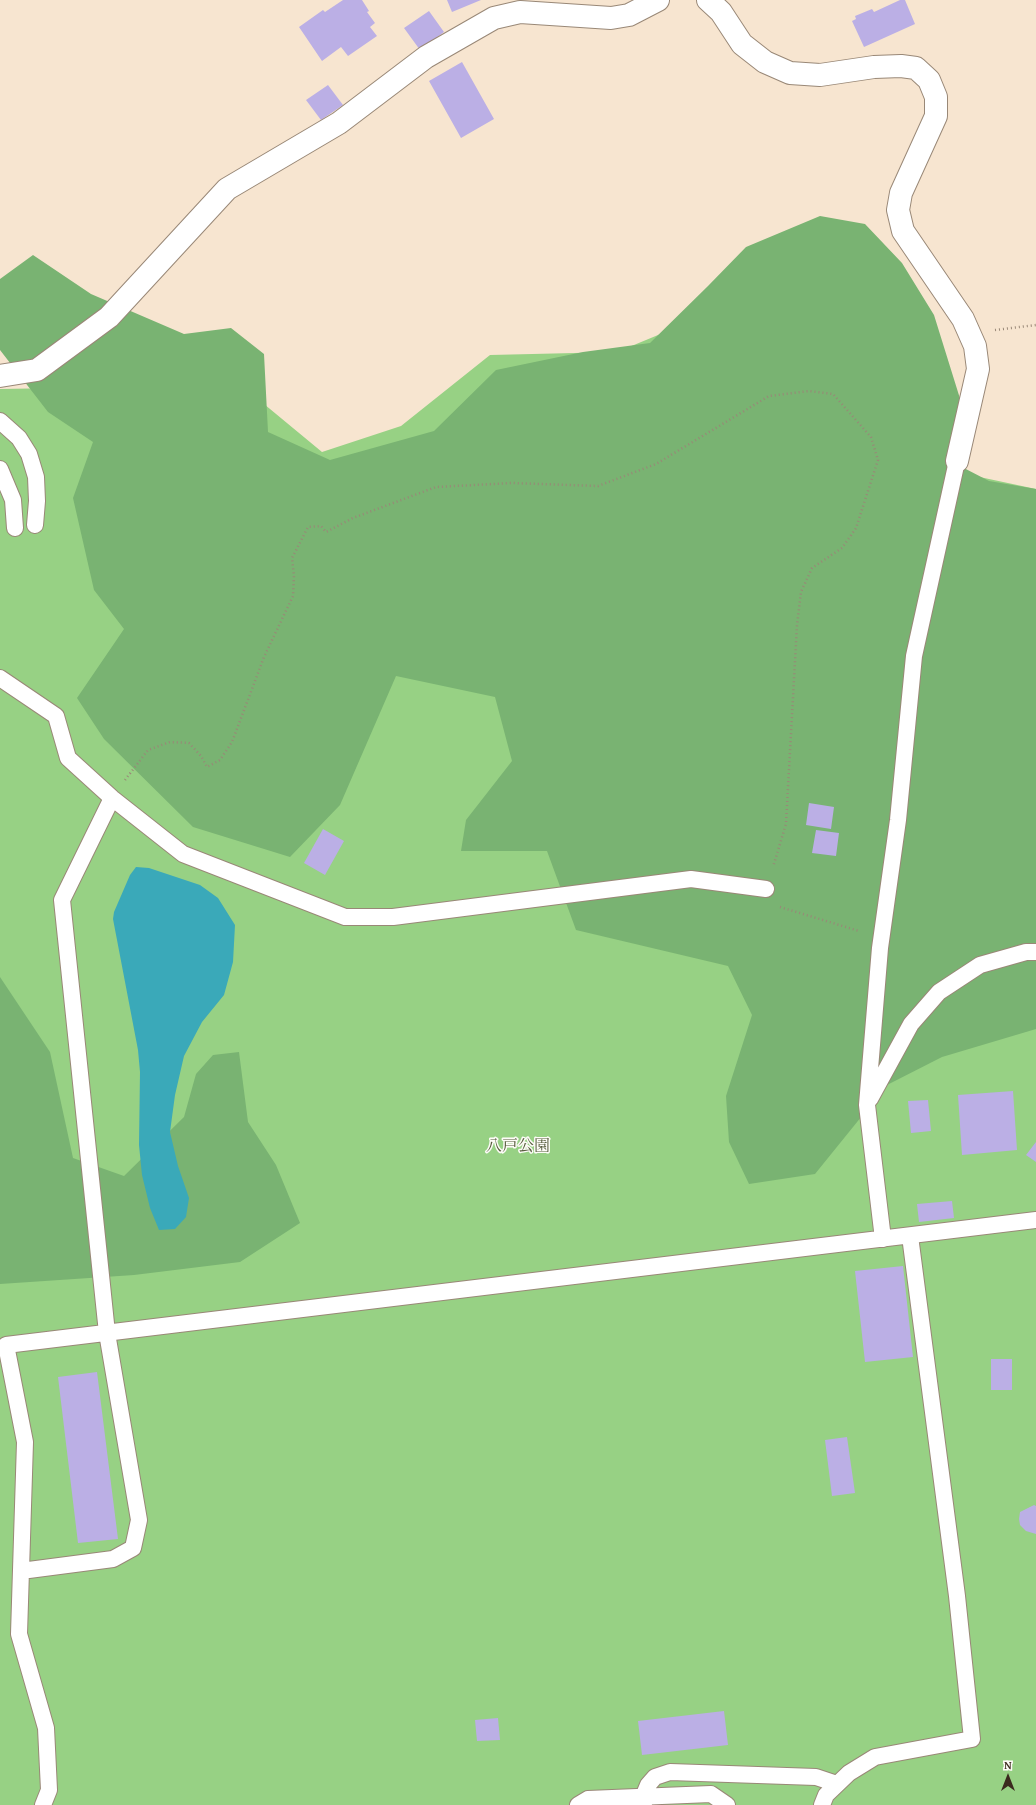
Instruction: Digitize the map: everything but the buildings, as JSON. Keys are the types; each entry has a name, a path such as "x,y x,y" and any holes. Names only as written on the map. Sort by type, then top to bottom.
{"street":[{"path":"0,376 37,370 109,317 227,189 338,123 426,57 494,18 520,12 611,18 629,15 658,0"},
{"path":"708,0 721,12 742,44 765,62 790,73 820,75 874,67 901,66 916,68 929,80 936,97 936,116 901,193 898,210 903,231 963,319 975,346 978,369 957,461"}],"lane":[{"path":"0,421 19,438 29,454 36,477 37,502 35,525"},
{"path":"883,1239 867,1105 880,948 898,820 914,656 957,461"},
{"path":"0,469 13,500 15,528"},
{"path":"0,678 56,716 68,758 112,798 183,854 345,917 393,918 691,879 766,889"},
{"path":"21,1571 113,1559 133,1548 139,1520 107,1332 62,900 112,798"},
{"path":"867,1105 911,1024 939,992 980,965 1026,952 1036,952"},
{"path":"43,1805 49,1790 46,1728 19,1634 25,1442 6,1345 1036,1220"},
{"path":"822,1805 826,1795 848,1773 875,1757 972,1739 957,1596 910,1236"},
{"path":"643,1801 648,1785 655,1777 670,1772 816,1777 837,1784"},
{"path":"578,1805 588,1799 643,1801 711,1794 727,1805"}],"path":[{"path":"970,336 1004,328 1036,326"},
{"path":"112,798 148,750 170,742 189,742 201,756 207,767 220,760 232,742 264,657 293,596 294,576 292,558 308,527 321,526 326,532 353,518 436,487 512,483 598,486 656,464 769,396 808,391 833,394 871,437 878,460 856,528 842,548 812,568 801,592 797,625 786,824 766,889 775,905 856,929 880,948"}],"green space":[{"path":"820,216 865,224 902,263 934,315 962,405 960,466 989,481 1036,489 1036,1029 942,1057 887,1085 815,1174 749,1184 729,1142 726,1096 752,1015 728,966 576,930 547,851 461,851 466,820 512,761 495,697 396,676 340,805 290,857 193,827 104,739 77,698 124,629 94,590 73,498 93,442 48,412 0,350 0,279 33,255 91,294 184,334 231,328 264,354 268,432 330,460 434,431 496,370 583,352 650,343 746,247"},
{"name":"八戸公園","path":"733,304 942,469 1036,489 1036,1805 0,1805 0,389 241,385 322,452 401,426 490,355 617,352"},
{"path":"0,977 50,1052 73,1158 124,1176 184,1117 196,1074 213,1055 239,1052 248,1122 276,1165 300,1223 240,1262 134,1275 0,1284"}],"water":[{"path":"136,867 149,868 200,885 218,898 235,925 233,962 224,995 202,1022 184,1056 175,1095 170,1132 178,1166 189,1198 186,1217 175,1229 159,1230 150,1208 142,1175 139,1145 140,1072 138,1050 113,919 114,912 130,875"}]}
